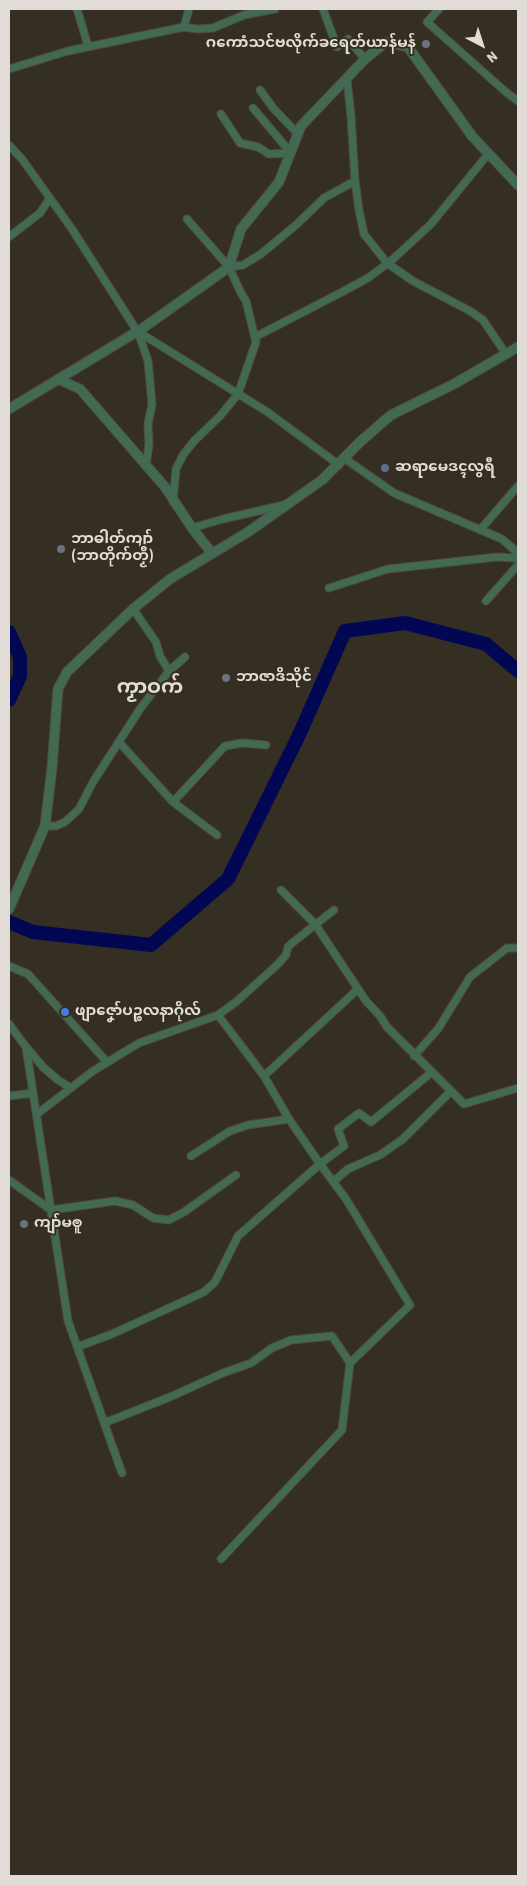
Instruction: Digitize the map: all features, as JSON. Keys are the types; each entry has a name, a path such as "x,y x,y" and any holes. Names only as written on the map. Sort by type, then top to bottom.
{"street":[{"path":"77,9 88,46"},
{"path":"184,27 189,9"},
{"path":"9,69 88,46 184,27 197,29 213,28 244,15 275,9"},
{"path":"323,9 337,47 348,38 365,59"},
{"path":"439,9 427,22 518,101"},
{"path":"229,268 241,229 279,182 302,126 365,59 386,42 408,47 472,136 518,185"},
{"path":"347,79 355,181 364,234 387,263 413,281 470,311 483,320 506,354"},
{"path":"260,90 274,109 298,134"},
{"path":"252,108 291,153"},
{"path":"221,114 240,143 258,147 269,154 291,153"},
{"path":"9,145 22,158 72,229 138,331 148,362 152,404 148,424 149,444 146,466"},
{"path":"255,337 368,278 431,224 463,182 489,153"},
{"path":"9,409 138,331 229,268 243,265 261,254 296,225 324,198 355,181"},
{"path":"9,237 40,212 50,198"},
{"path":"173,502 176,469 183,455 238,394 256,342 246,301 229,268 187,219"},
{"path":"138,331 394,494 502,539 518,553"},
{"path":"9,909 45,826 58,689 67,672 133,609 170,578 211,552 248,532 322,480 375,428 391,415 454,384 518,347"},
{"path":"58,379 80,389 164,487 211,552"},
{"path":"480,530 518,486"},
{"path":"192,528 223,518 286,505"},
{"path":"329,588 388,568 498,557 518,558"},
{"path":"486,601 518,565"},
{"path":"133,609 156,642 163,663 169,671"},
{"path":"45,826 56,826 65,822 79,809 93,782 140,709 169,671 185,657"},
{"path":"119,742 173,802 217,835"},
{"path":"173,802 225,746 242,743 266,745"},
{"path":"281,890 315,924 386,1027 464,1104 518,1088"},
{"path":"37,1114 107,1062 139,1044 218,1015 254,986 286,955 288,947 334,910"},
{"path":"414,1056 438,1029 470,977 507,948 518,948"},
{"path":"9,966 28,974 107,1062"},
{"path":"264,1076 358,989"},
{"path":"218,1015 264,1076 289,1118 346,1200 410,1305 350,1363 342,1430 221,1559"},
{"path":"9,1024 43,1068 71,1088"},
{"path":"26,1047 68,1322 122,1474"},
{"path":"77,1347 112,1334 204,1292 215,1282 238,1236 320,1164 344,1146 338,1130 359,1113 371,1122 432,1072"},
{"path":"9,1096 33,1093"},
{"path":"333,1182 348,1169 380,1155 403,1139 447,1095"},
{"path":"191,1156 230,1132 248,1126 289,1118"},
{"path":"9,1180 51,1210 115,1201 129,1206 133,1205 153,1218 169,1220 184,1212 236,1176"},
{"path":"104,1424 251,1363 272,1348 291,1340 332,1336 350,1363"}],"waterway":[{"path":"9,922 33,932 151,945 228,879 299,735 345,631 405,623 486,644 518,671"},
{"path":"9,632 20,657 20,676 9,700"}],"place":[{"name":"ဂကောံသင်ဗလိုက်ခရေတ်ယာန်မန်","path":"426,44"},
{"name":"ဆရာမေဒၚလွရီ","path":"385,468"},
{"name":"ဘာဓါတ်ကျာ် (ဘာတိုက်တၟိ)","path":"61,549"},
{"name":"ဘာဇာဒိသိုင်","path":"226,678"},
{"name":"ဖျာဇၞော်ပဉ္စလနာဂိုလ်","path":"65,1012"},
{"name":"ကျာ်မၜူ","path":"24,1224"}],"district":[{"name":"ကၟာဝက်","path":"150,689"}]}
